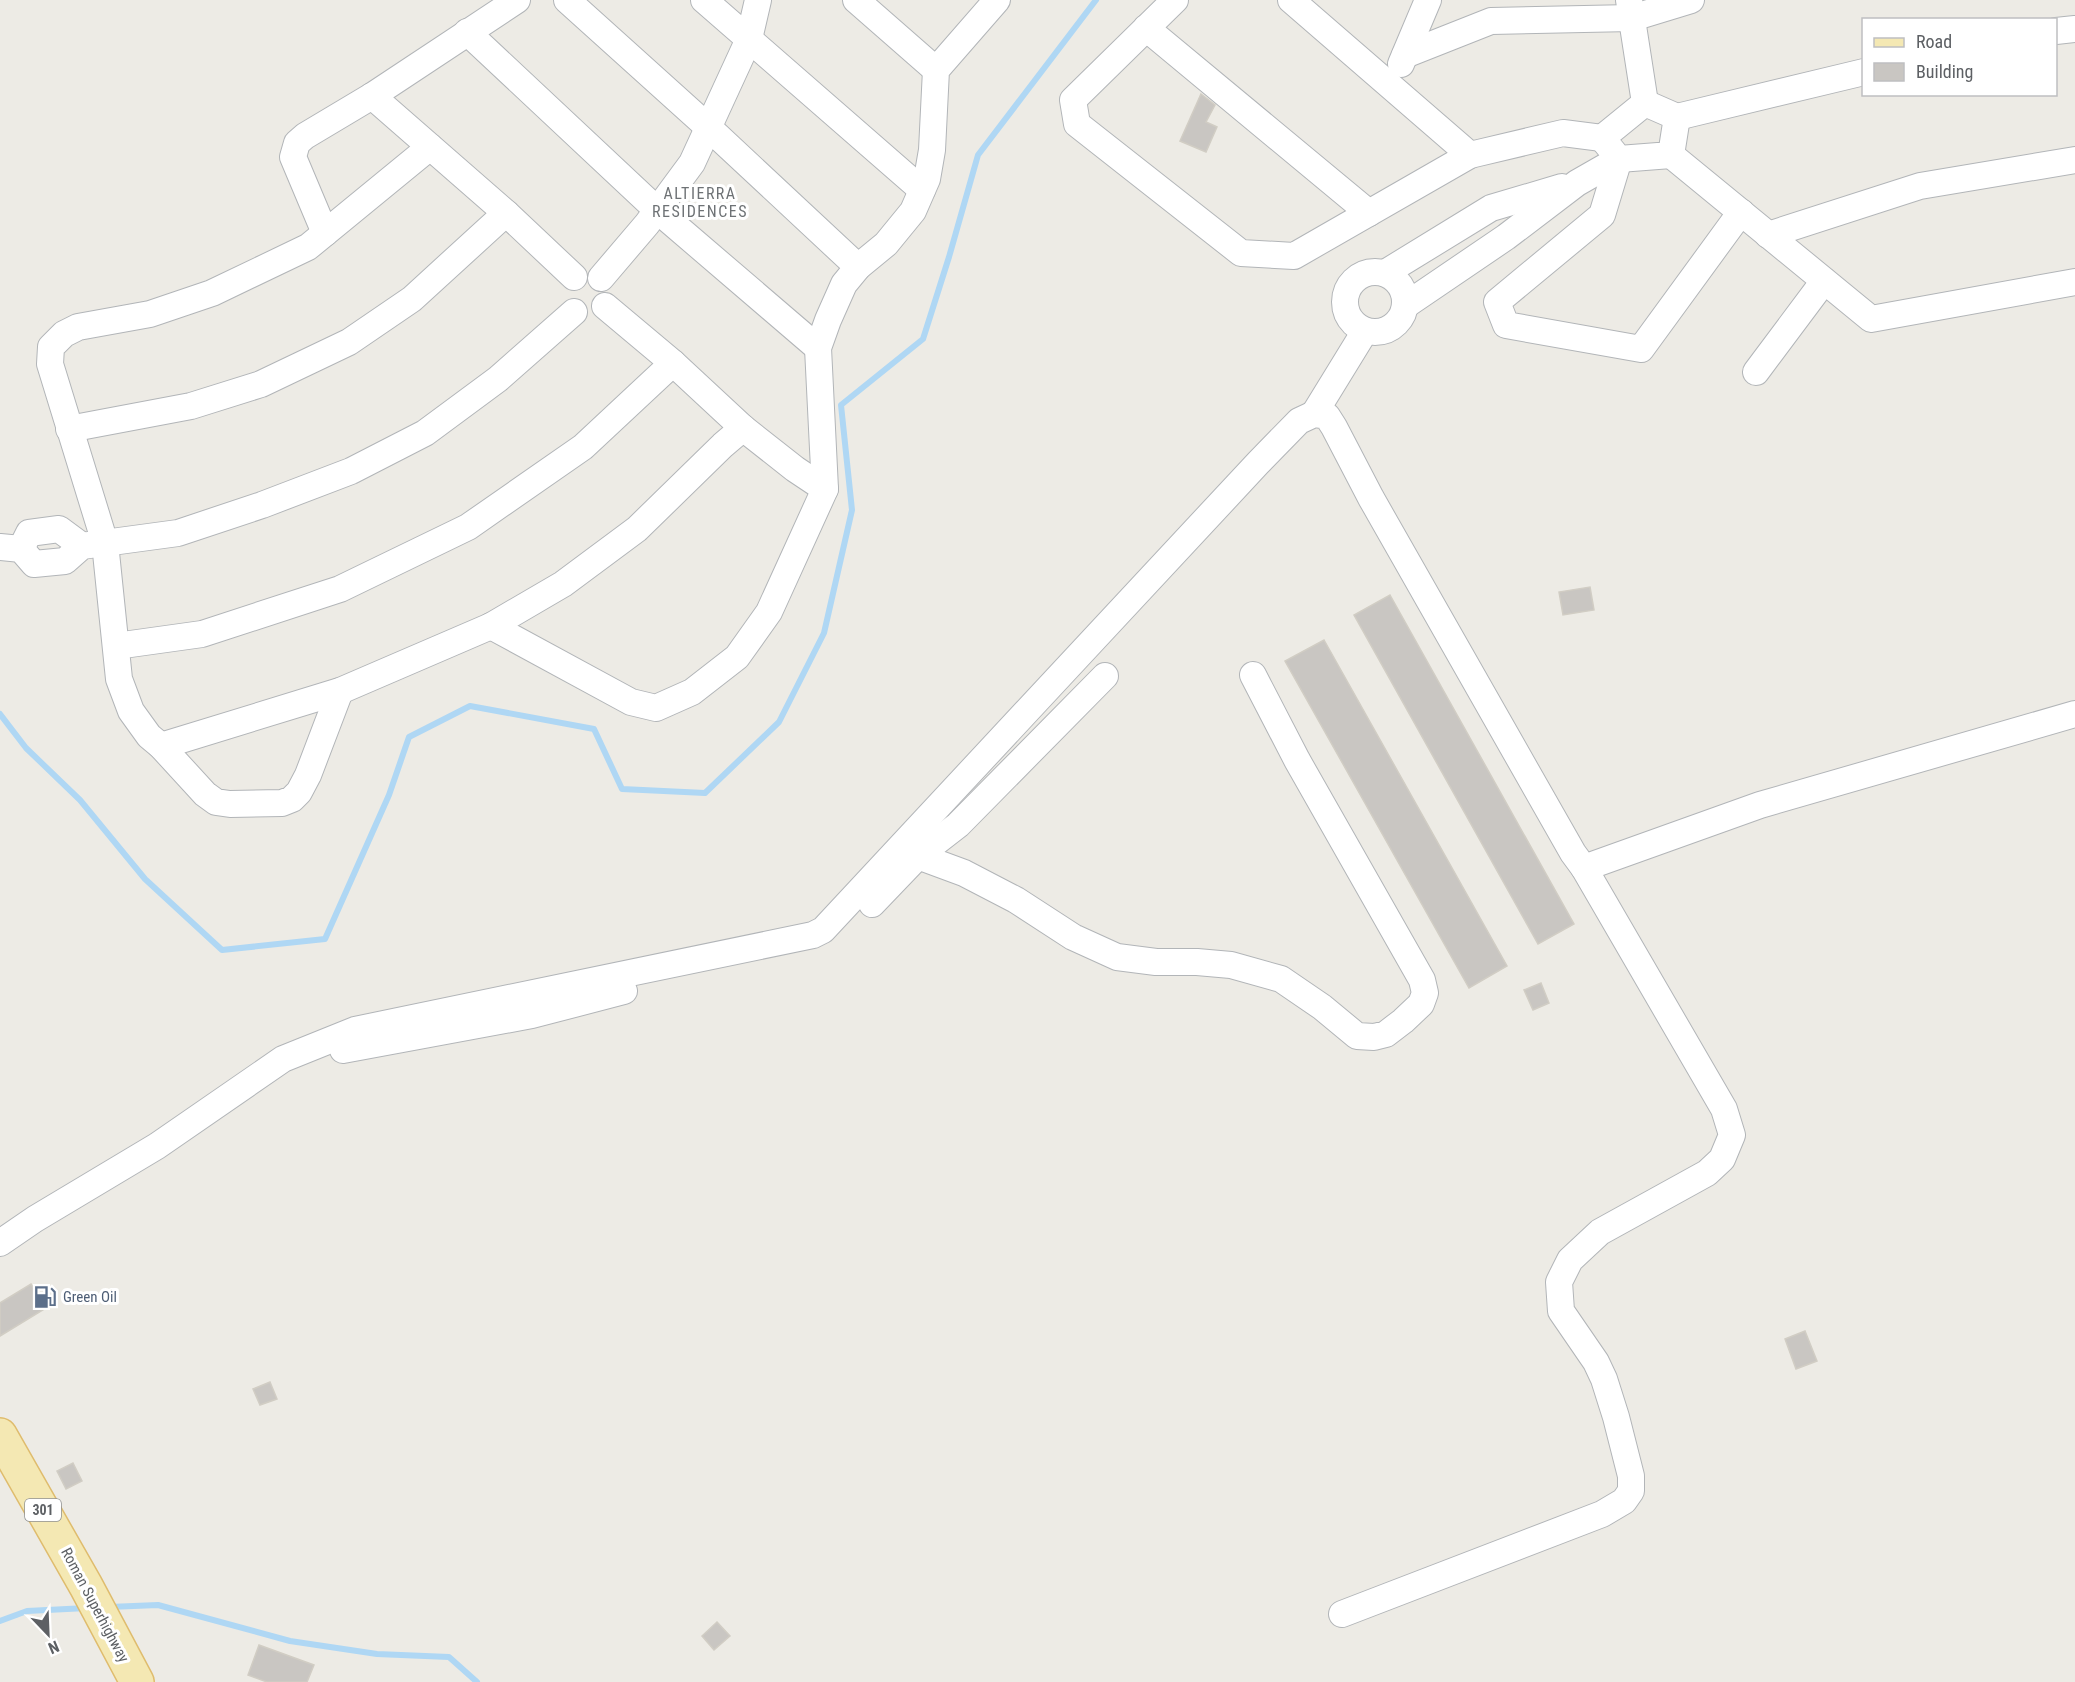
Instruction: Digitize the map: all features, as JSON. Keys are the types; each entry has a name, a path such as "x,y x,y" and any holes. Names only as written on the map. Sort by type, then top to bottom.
{"main road":[{"name":"Roman Superhighway","path":"0,1435 87,1586 134,1676"}],"street":[{"path":"325,233 293,157 297,143 517,0"},
{"path":"567,0 858,267"},
{"path":"704,0 922,190"},
{"path":"602,278 692,164 749,39 758,0"},
{"path":"856,0 936,70"},
{"path":"1175,0 1073,100 1077,124 1241,253 1294,256 1470,155 1563,133 1602,138 1619,159"},
{"path":"1291,0 1470,155"},
{"path":"1390,86 1428,0"},
{"path":"1405,55 1491,21 1630,9 1691,0"},
{"path":"491,626 631,702 656,708 692,692 737,657 769,612 825,489 818,348 844,284 858,267 886,244 913,212 927,179 932,150 936,70 986,4"},
{"path":"1630,9 1645,103"},
{"path":"1146,28 1369,213"},
{"path":"2057,31 2075,29"},
{"path":"467,32 657,210 818,348"},
{"path":"1645,103 1677,117 1862,72"},
{"path":"372,96 506,213 574,277"},
{"path":"1602,138 1645,103"},
{"path":"1671,155 1677,117"},
{"path":"340,691 308,775 292,800 282,803 216,802 205,794 149,736 131,711 119,679 116,646 69,429 50,364 51,347 64,334 78,327 150,314 212,293 308,247 430,147"},
{"path":"1406,305 1506,237 1577,183 1619,159 1671,155 1870,319 2075,282"},
{"path":"1619,159 1602,215 1497,302 1506,325 1641,349 1741,212"},
{"path":"1768,235 1920,186 2075,160"},
{"path":"1385,273 1491,208 1577,183"},
{"path":"69,429 191,406 261,384 348,342 412,299 506,213"},
{"path":"588,272 602,278 609,294 605,306 600,312 588,316 574,312 569,307 565,295 569,282 574,277 588,272"},
{"path":"1371,272 1385,273 1397,280 1404,292 1406,305 1402,318 1392,328 1379,333 1365,331 1354,324 1346,313 1344,299 1349,286 1358,276 1371,272"},
{"path":"1756,372 1824,281"},
{"path":"605,306 673,363 743,428 795,469 825,489"},
{"path":"11,548 28,533 59,529 94,544 178,532 262,505 351,471 425,433 498,379 574,312"},
{"path":"0,1242 34,1219 157,1146 283,1059 355,1030 813,935 824,930 1258,463 1299,421 1314,414 1365,331"},
{"path":"116,646 202,634 340,589 468,527 583,447 673,363"},
{"path":"1314,414 1327,416 1334,427 1377,508 1573,853 1584,868 1724,1109 1732,1136 1722,1159 1707,1173 1600,1232 1570,1260 1559,1282 1561,1311 1596,1362 1604,1378 1616,1417 1631,1476 1631,1491 1624,1501 1602,1514 1342,1614"},
{"path":"161,746 340,691 491,626 563,584 637,529 743,428"},
{"path":"283,1059 532,1015 615,993 828,947 842,936 918,856 958,825 1105,675"},
{"path":"918,856 964,873 1016,900 1073,937 1117,957 1156,962 1231,965 1281,979 1322,1007 1357,1036 1374,1037 1386,1034 1421,1004 1425,993 1422,980 1297,760 1253,675"},
{"path":"1584,868 1760,805 2075,714"}],"building":[{"path":"1201,94 1215,105 1206,122 1217,127 1206,152 1180,141"},
{"path":"1590,587 1594,610 1563,615 1559,592"},
{"path":"1390,595 1574,924 1538,944 1354,615"},
{"path":"1324,640 1507,966 1469,988 1285,661"},
{"path":"1541,983 1549,1003 1533,1010 1524,990"},
{"path":"31,1284 46,1308 0,1336 0,1303"},
{"path":"1805,1331 1817,1361 1796,1369 1785,1339"},
{"path":"270,1382 277,1399 260,1405 253,1389"},
{"path":"73,1463 82,1481 66,1489 57,1471"},
{"path":"717,1622 730,1636 714,1650 702,1636"},
{"path":"259,1645 314,1665 307,1682 267,1682 248,1675"}],"waterway":[{"path":"0,714 26,748 80,800 145,879 222,950 325,939 389,795 409,737 470,706 594,729 622,789 705,793 779,722 824,633 852,510 841,405 923,339 978,155 1096,0"},
{"path":"109,1607 158,1605 290,1641 377,1654 449,1657 477,1682"},
{"path":"0,1621 27,1611 87,1608"}],"place":[{"name":"Green Oil","path":"45,1297"}],"district":[{"name":"ALTIERRA RESIDENCES","path":"700,202"}]}
